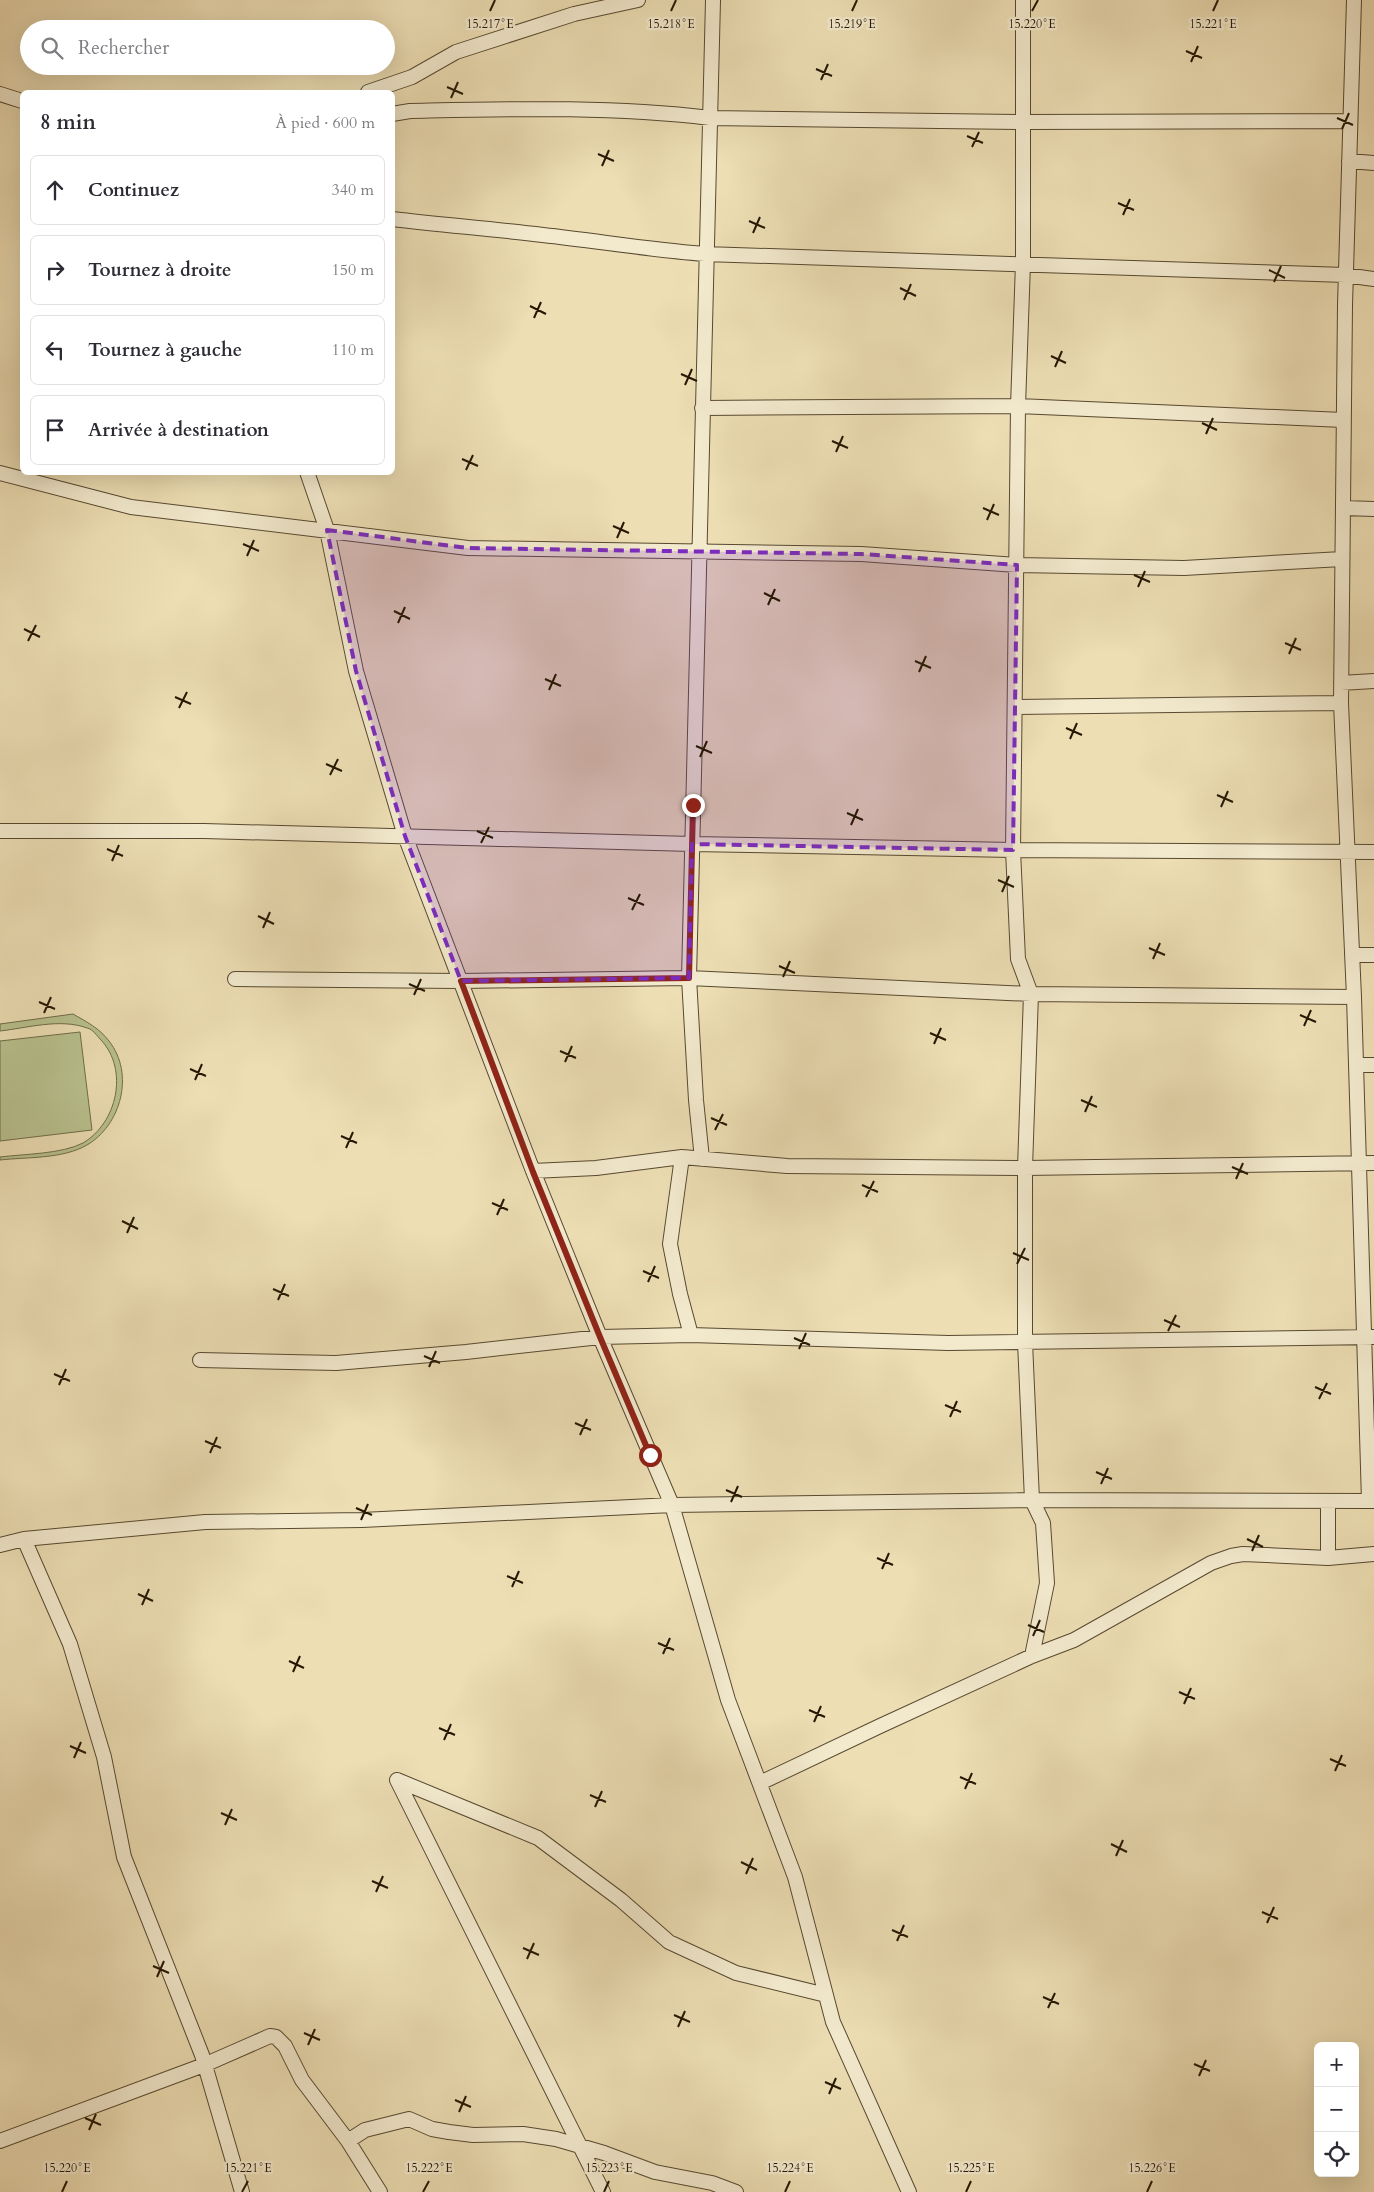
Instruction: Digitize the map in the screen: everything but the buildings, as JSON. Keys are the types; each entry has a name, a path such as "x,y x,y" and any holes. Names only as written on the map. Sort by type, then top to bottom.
{"street":[{"path":"374,90 412,77 456,52 574,14 638,0"},
{"path":"702,1159 696,1100 689,978 705,254 713,0"},
{"path":"1023,0 1023,264 1018,406 1013,850 1018,959 1031,994 1025,1168 1025,1342 1032,1500 1043,1523 1047,1583 1032,1656"},
{"path":"0,1544 24,1539 205,1522 362,1520 672,1505 1032,1500 1371,1501 1369,1337 1359,1163 1354,997 1341,704 1346,275 1354,0"},
{"path":"0,94 20,100"},
{"path":"395,114 410,111 583,108 670,113 710,118 1022,122 1350,121"},
{"path":"1349,161 1374,163"},
{"path":"395,219 492,228 624,245 653,251 1346,275 1374,279"},
{"path":"702,408 1018,406 1344,420"},
{"path":"0,473 131,507 468,548 861,554 1017,565 1184,568 1342,559"},
{"path":"308,475 327,530 356,671 405,836 533,1172 600,1337 672,1505 728,1700 794,1877 833,2022 909,2192"},
{"path":"1343,508 1374,509"},
{"path":"1342,683 1374,681"},
{"path":"1015,706 1341,704"},
{"path":"0,831 204,831 692,844 1013,850 1374,852"},
{"path":"1352,956 1374,955"},
{"path":"235,980 461,981 689,978 1031,994 1354,997"},
{"path":"1356,1066 1374,1065"},
{"path":"533,1172 596,1168 682,1157 787,1166 1025,1168 1374,1163"},
{"path":"682,1157 670,1244 680,1294 692,1335"},
{"path":"200,1360 336,1363 466,1352 600,1337 692,1335 948,1343 1369,1337"},
{"path":"1328,1501 1328,1558"},
{"path":"24,1539 70,1644 104,1758 124,1858 140,1902 160,1946 204,2065 242,2192"},
{"path":"760,1784 1032,1656 1074,1640 1211,1563 1243,1554 1328,1558 1374,1554"},
{"path":"603,2192 397,1780 538,1838 621,1900 670,1942 736,1973 826,1995"},
{"path":"0,2141 204,2065 266,2038 276,2037 285,2046 302,2080 348,2141 380,2192"},
{"path":"348,2141 366,2130 408,2119 432,2129 449,2132 473,2135 523,2134 578,2145 655,2172 712,2183 736,2192"}],"highlighted area":[{"path":"327,530 468,548 861,554 1017,565 1013,850 692,844 689,978 461,981 405,836 356,671"}],"green space":[{"path":"73,1014 101,1032 117,1054 121,1068 122,1083 116,1112 99,1136 77,1150 45,1157 0,1160 0,1157 54,1151 83,1143 95,1134 111,1110 117,1080 115,1066 110,1052 91,1030 77,1025 55,1024 0,1031 0,1024"},
{"path":"80,1032 92,1130 0,1141 0,1041"}],"route":[{"path":"650,1455 533,1172 461,981 689,978 693,805"}]}
